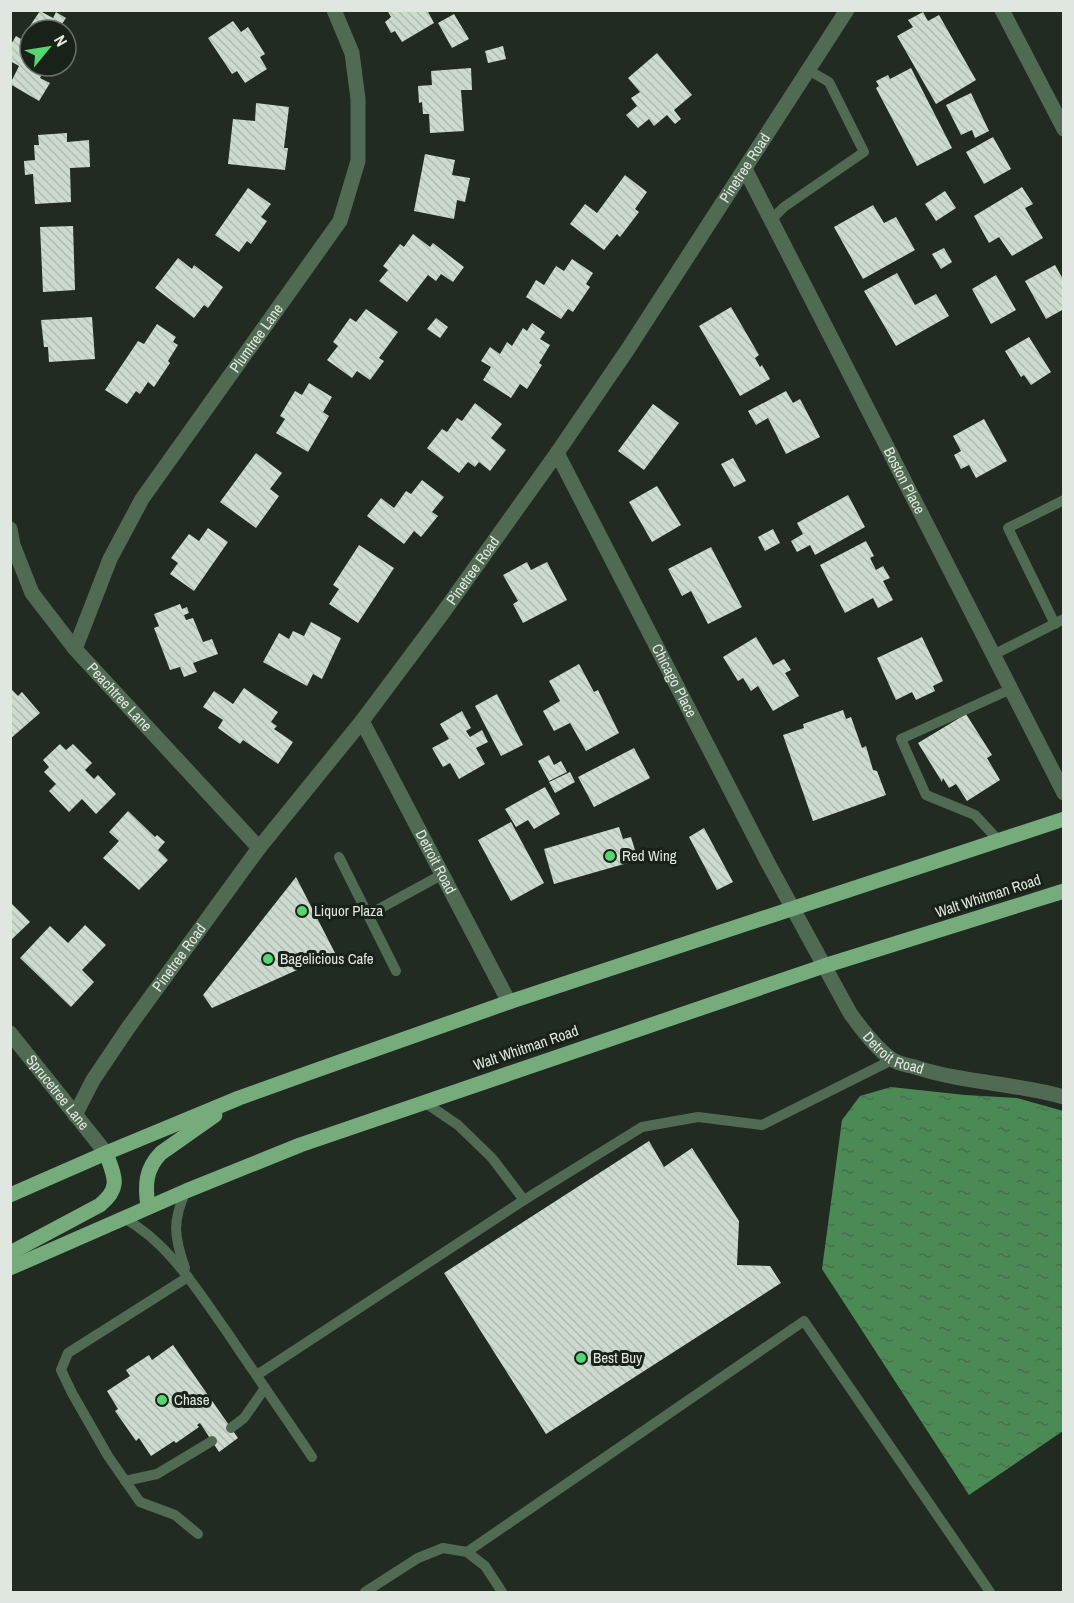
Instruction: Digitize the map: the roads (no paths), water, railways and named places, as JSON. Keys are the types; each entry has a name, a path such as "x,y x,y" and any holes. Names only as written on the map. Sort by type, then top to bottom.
{"main road":[{"path":"10,1195 239,1098 509,1002 1064,819"},
{"name":"Walt Whitman Road","path":"10,1268 186,1191 300,1145 824,966 1064,891"},
{"path":"148,1208 146,1176 154,1160 239,1098"},
{"path":"10,1253 109,1198 115,1185 106,1153"}],"street":[{"name":"Plumtree Lane","path":"75,649 110,559 142,499 340,221 358,161 358,99 352,53 334,10"},
{"name":"Pinetree Road","path":"75,1114 93,1080 128,1028 259,848 362,720 557,453 628,349 847,10"},
{"path":"1002,10 1064,129"},
{"name":"Boston Place","path":"745,169 1064,793"},
{"name":"Chicago Place","path":"557,453 793,909"},
{"name":"Peachtree Lane","path":"10,529 13,545 32,593 75,649 259,848"},
{"name":"Detroit Road","path":"362,720 509,1002"},
{"name":"Detroit Road","path":"793,909 849,1013 861,1029 892,1060 936,1074 1014,1085 1064,1097"},
{"name":"Sprucetree Lane","path":"10,1033 106,1153"}],"lane":[{"path":"771,220 784,207 864,152 829,82 808,70"},
{"path":"993,656 1059,621 1008,528 1064,500"},
{"path":"999,841 975,815 926,795 901,739 1011,689"},
{"path":"339,857 396,971"},
{"path":"368,915 442,874"},
{"path":"257,1375 524,1200 642,1127 698,1117 762,1125 892,1060"},
{"path":"424,1102 458,1125 492,1158 524,1200"},
{"path":"186,1191 175,1220 178,1250 188,1277"},
{"path":"124,1218 142,1228 161,1245 188,1277 312,1457"},
{"path":"188,1277 68,1353 61,1370 108,1456 140,1502 175,1515 198,1534"},
{"path":"467,1552 804,1322 990,1593"},
{"path":"231,1428 244,1418 265,1388"},
{"path":"125,1481 157,1474 212,1441"},
{"path":"365,1593 418,1558 443,1548 467,1552 485,1566 502,1593"}],"water":[{"path":"891,1087 1017,1098 1063,1111 1063,1431 969,1495 822,1269 842,1120 860,1096"}],"place":[{"name":"Red Wing","path":"610,856"},
{"name":"Liquor Plaza","path":"302,911"},
{"name":"Bagelicious Cafe","path":"268,959"},
{"name":"Best Buy","path":"581,1358"},
{"name":"Chase","path":"162,1400"}]}
